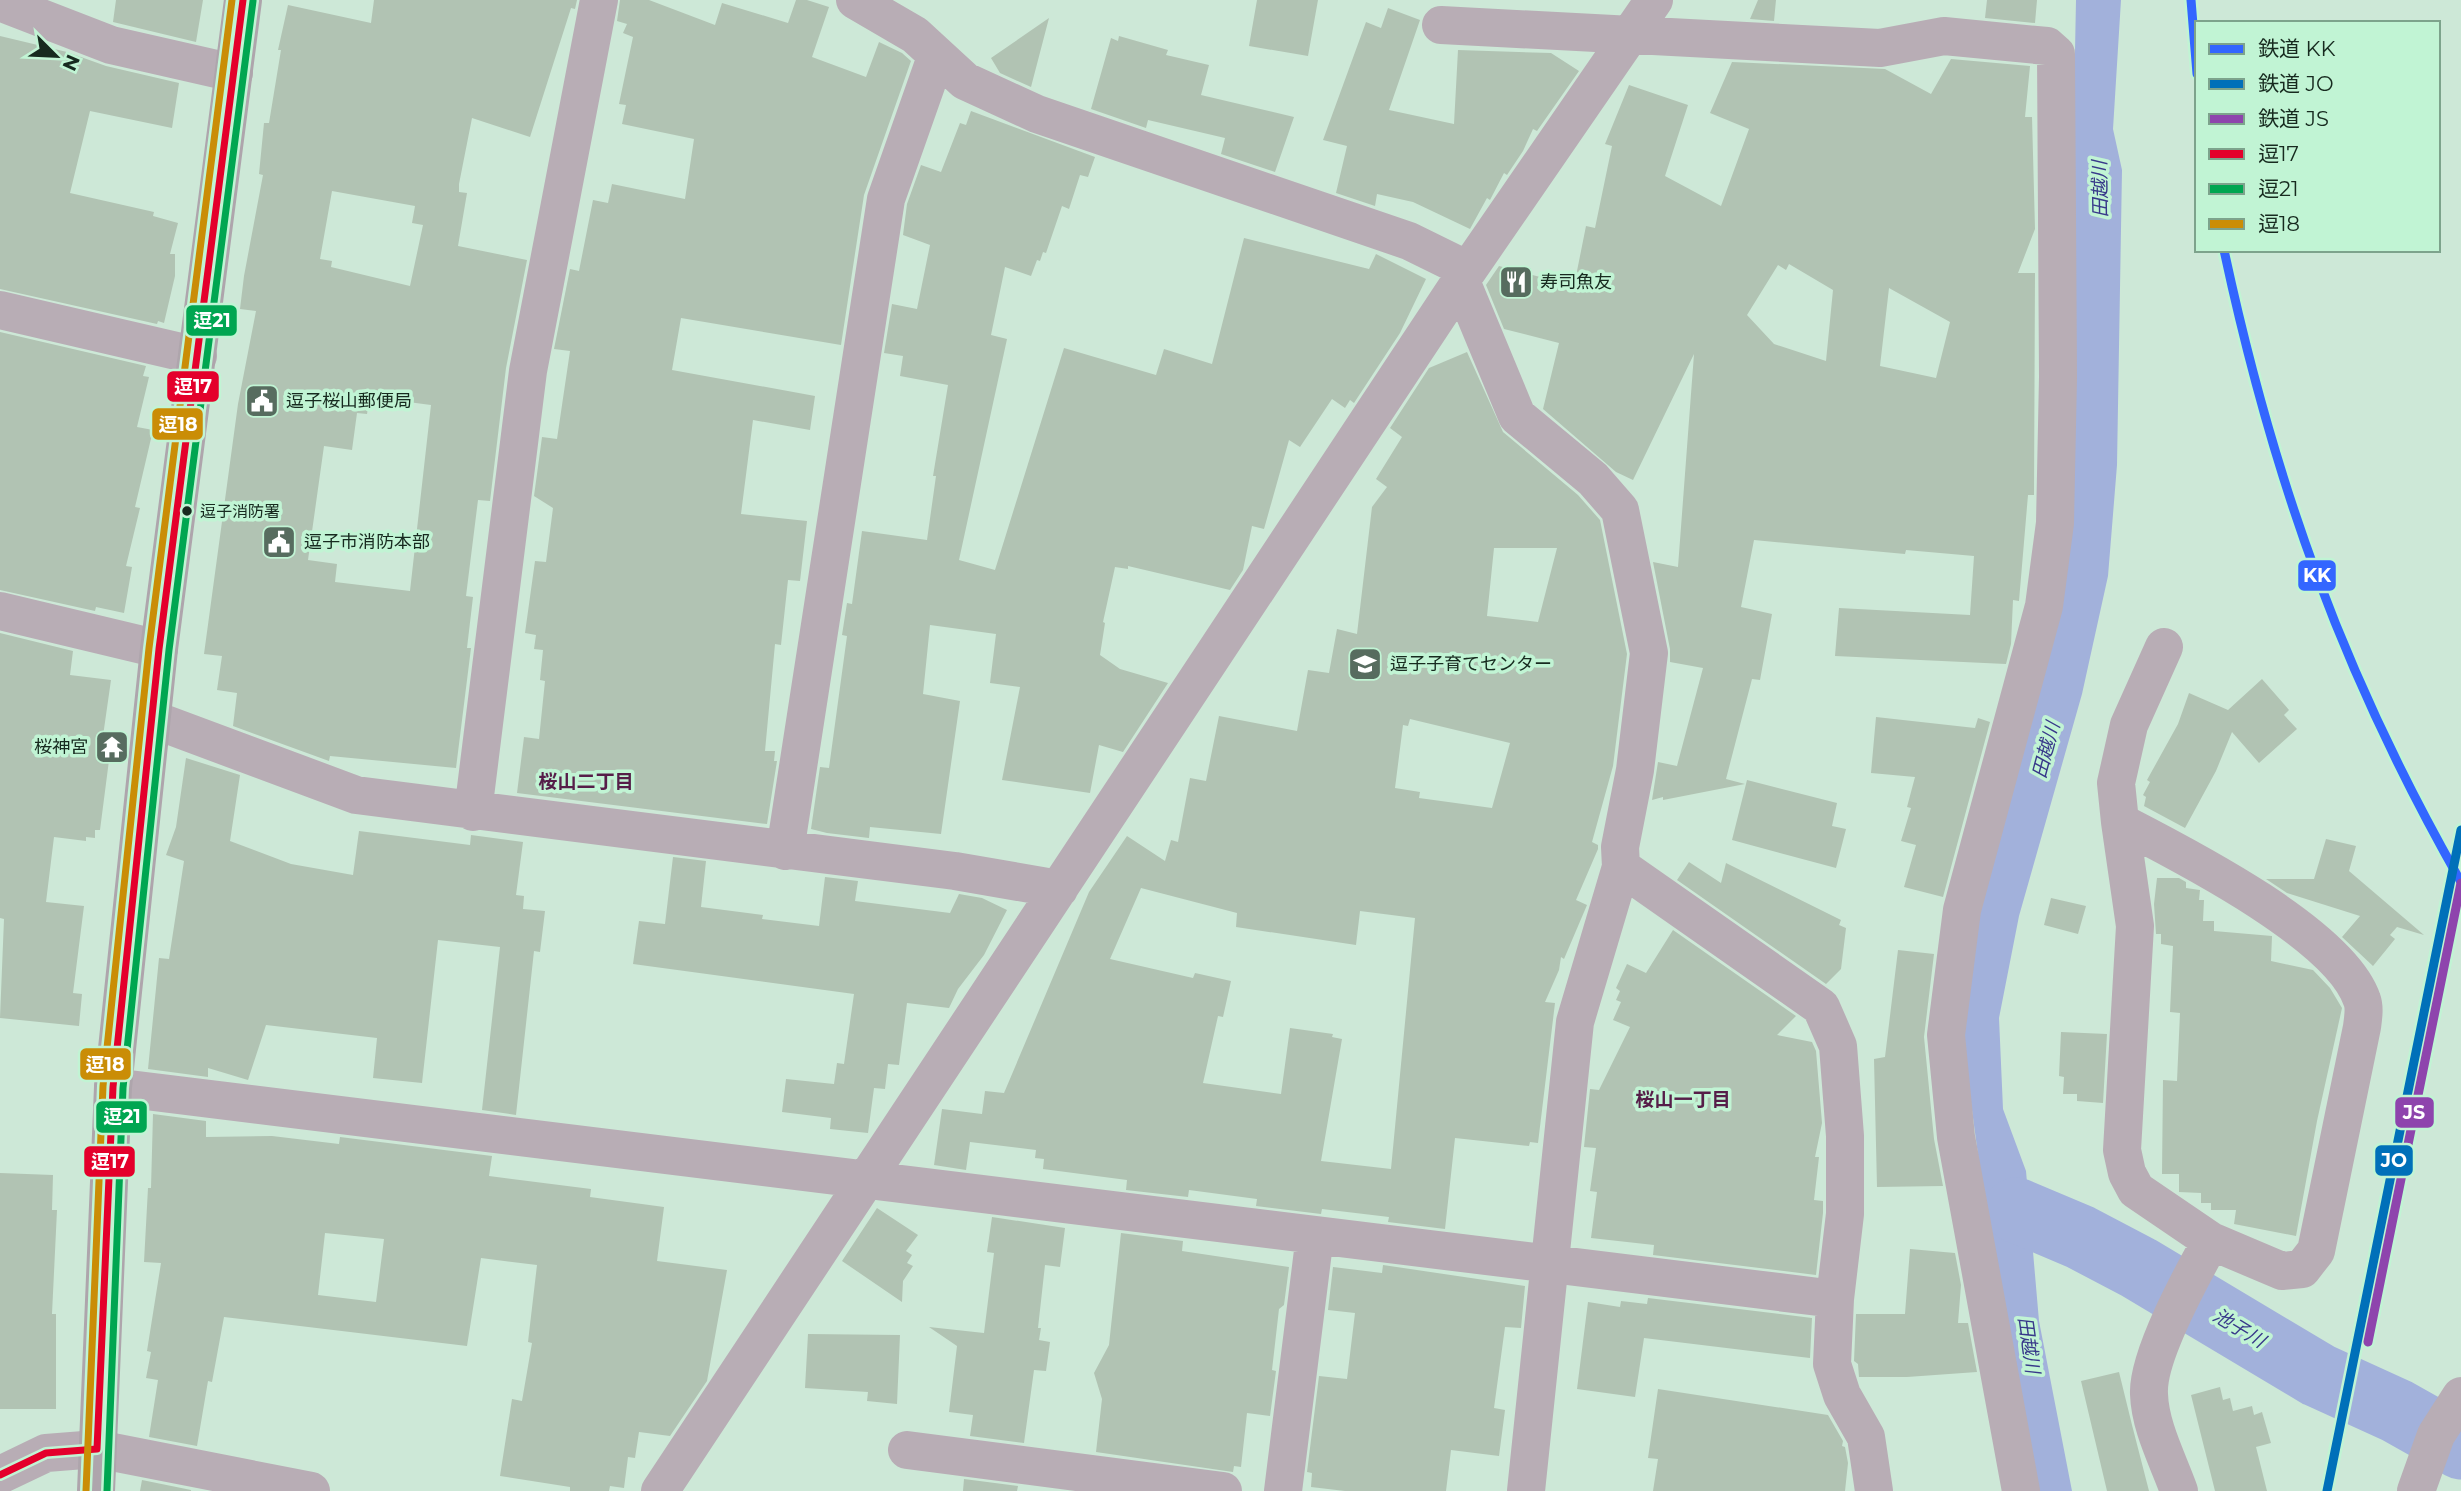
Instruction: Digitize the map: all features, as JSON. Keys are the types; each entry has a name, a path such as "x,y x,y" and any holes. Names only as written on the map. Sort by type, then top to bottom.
{"main road":[{"path":"96,1491 113,1087 159,649 243,0"}],"street":[{"path":"473,813 528,372 599,0"},
{"path":"855,0 915,35 936,57 965,80 1037,114 1409,240 1464,276 1517,416 1593,479 1619,510 1649,653 1635,770 1620,847 1621,867 1575,1022 1550,1236 1552,1264 1526,1491"},
{"path":"660,1491 1464,276 1654,0"},
{"path":"0,2 111,45 234,72"},
{"path":"1441,25 1880,48 1944,36 2047,46 2056,54 2058,377 2055,523 2044,606 1962,910 1946,1035 1956,1137 2021,1491"},
{"path":"785,850 886,199 936,57"},
{"path":"0,310 198,356"},
{"path":"0,611 159,649"},
{"path":"2120,822 2170,848 2300,928 2354,984 2364,1002 2362,1027 2316,1251 2302,1269 2282,1271 2204,1255 2136,1191 2127,1173 2122,1150 2135,926 2120,822 2116,783 2129,725 2164,647"},
{"path":"152,719 356,795 473,813 955,871 1059,890"},
{"path":"1621,867 1821,1007 1838,1046 1845,1136 1846,1214 1835,1299 1832,1364 1842,1395 1866,1437 1874,1491"},
{"path":"113,1087 1835,1299"},
{"path":"1283,1491 1315,1235"},
{"path":"2179,1491 2153,1420 2148,1392 2155,1359 2204,1255"},
{"path":"2416,1488 2436,1435 2461,1396"},
{"path":"0,1475 46,1453 97,1449 312,1491"},
{"path":"907,1450 1223,1491"}],"water":[{"name":"田越川","path":"2076,0 2121,0 2113,129 2122,170 2117,465 2108,576 2082,694 2019,916 1999,1018 2003,1109 2026,1171 2039,1321 2072,1491 2037,1491 1983,1192 1965,1058 1964,999 1975,923 2054,639 2073,154"}],"building":[{"path":"116,0 203,0 196,42 113,22"},
{"path":"374,0 577,0 575,9 571,8 530,137 472,118 459,184 459,192 467,193 458,246 527,260 506,368 490,501 478,500 466,596 473,597 467,648 471,648 456,768 330,756 329,761 233,726 237,693 217,690 222,656 204,654 238,404 256,311 240,309 244,276 263,175 259,174 264,123 269,123 281,50 278,50 288,5 371,23","holes":["332,191 415,206 412,223 423,225 410,286 331,267 332,261 320,259","370,397 431,405 410,591 335,582 337,564 308,560 324,446 352,450 357,413 367,414"]},
{"path":"620,0 649,0 715,25 722,3 788,23 796,0 807,0 829,7 812,57 866,77 879,42 902,53 911,61 864,195 841,345 681,318 672,370 815,396 810,430 753,420 741,514 807,521 800,581 788,580 781,645 775,644 765,751 775,751 774,761 777,761 767,824 517,793 524,737 539,739 545,681 540,680 543,650 534,649 536,635 525,633 535,561 546,562 553,508 534,496 542,437 557,439 570,351 554,349 570,269 579,271 593,200 608,203 612,184 685,199 694,139 622,124 626,105 619,104 633,37 623,33 627,24 617,21"},
{"path":"1257,0 1318,0 1308,56 1249,46"},
{"path":"1758,0 1776,0 1774,21 1750,19"},
{"path":"1987,0 2037,0 2035,23 1985,18"},
{"path":"1388,8 1420,20 1389,110 1454,124 1458,50 1551,53 1579,71 1537,131 1533,129 1523,151 1507,175 1504,173 1490,200 1487,198 1470,229 1413,202 1377,194 1375,206 1336,193 1347,146 1323,140 1366,22 1381,28"},
{"path":"1049,18 1031,87 1000,73 991,58"},
{"path":"0,36 179,83 172,128 90,111 70,193 154,212 153,216 178,223 170,254 175,254 175,276 164,323 158,321 157,324 0,289"},
{"path":"1119,36 1168,50 1166,55 1209,65 1201,95 1294,117 1275,172 1221,154 1225,138 1148,120 1146,128 1091,109 1111,38 1118,41"},
{"path":"1951,59 2030,66 2025,117 2032,117 2035,229 2018,273 2035,273 2034,495 2028,495 2019,601 2013,600 2011,644 2006,664 1835,656 1839,608 1970,615 1974,556 1906,550 1905,554 1754,540 1741,607 1772,614 1760,680 1752,679 1726,779 1745,784 1652,800 1658,762 1677,766 1703,668 1670,662 1670,649 1653,562 1678,567 1694,354 1633,480 1616,472 1543,409 1559,343 1504,329 1486,285 1499,266 1574,286 1586,226 1595,228 1612,146 1605,144 1629,85 1688,105 1665,176 1721,206 1749,129 1710,113 1732,62 1885,69 1931,94","holes":["1789,264 1833,290 1826,361 1774,344 1747,315 1778,265 1786,270","1889,288 1950,322 1936,378 1880,366"]},
{"path":"971,111 1095,157 1088,177 1080,175 1069,209 1062,206 1046,253 1043,252 1040,261 1037,260 1031,276 1005,267 991,335 1007,339 959,560 995,570 1064,348 1156,375 1164,349 1212,364 1244,238 1369,269 1376,254 1426,279 1400,333 1354,403 1350,400 1345,408 1332,399 1300,447 1289,440 1264,529 1252,526 1243,570 1230,590 1128,566 1128,569 1115,567 1103,622 1100,655 1120,669 1168,683 1123,752 1099,745 1090,793 1002,780 1020,687 990,683 996,634 930,625 923,694 960,701 941,834 870,827 869,838 827,833 811,829 820,767 829,768 847,636 842,635 847,603 852,604 862,531 927,540 936,476 933,476 948,385 900,376 903,356 884,353 892,304 917,309 930,245 903,235 907,204 921,165 941,172 960,123 966,125"},
{"path":"0,332 146,366 143,376 149,377 137,427 153,430 135,507 140,508 126,566 132,567 124,613 96,607 95,611 0,590"},
{"path":"1467,352 1503,432 1578,495 1600,520 1627,654 1613,766 1592,842 1598,845 1598,849 1576,900 1587,905 1564,959 1561,957 1559,970 1545,1002 1555,1003 1538,1143 1530,1142 1529,1146 1455,1138 1445,1229 1388,1222 1389,1217 1322,1209 1321,1214 1256,1206 1257,1199 1189,1190 1188,1197 1126,1190 1127,1180 1043,1169 1044,1159 1035,1158 1036,1150 970,1142 966,1170 934,1165 942,1109 982,1114 985,1091 1004,1093 1089,892 1127,836 1165,861 1171,840 1178,842 1190,778 1206,781 1219,716 1297,731 1308,670 1329,673 1337,629 1357,634 1372,507 1387,487 1376,479 1402,437 1390,428 1429,368","holes":["1494,548 1557,548 1538,622 1487,616","1410,719 1510,743 1492,808 1419,798 1420,792 1395,788 1403,725 1408,726","1141,888 1237,913 1236,927 1356,945 1360,911 1415,918 1391,1169 1321,1161 1342,1039 1332,1037 1333,1034 1290,1028 1281,1094 1203,1083 1218,1016 1223,1017 1231,981 1195,973 1193,978 1110,959"]},
{"path":"0,633 73,651 70,675 111,680 103,736 112,737 100,830 95,830 95,838 86,837 86,841 54,837 46,902 84,906 73,993 82,994 79,1026 0,1018 4,919 0,918"},
{"path":"2262,679 2289,710 2284,715 2297,729 2259,763 2232,732 2216,771 2185,828 2144,806 2146,797 2143,795 2150,782 2147,780 2178,724 2189,693 2228,710"},
{"path":"1876,717 1975,728 1978,718 1990,722 1943,897 1904,887 1916,845 1901,841 1911,808 1907,807 1915,777 1871,773"},
{"path":"186,758 240,775 230,841 291,864 353,875 359,831 470,845 471,835 523,842 516,895 524,896 523,909 545,911 540,952 534,951 516,1115 482,1110 500,947 438,940 422,1083 373,1078 377,1038 266,1025 248,1080 208,1068 208,1077 148,1069 159,958 169,959 184,861 166,855 176,827"},
{"path":"1747,780 1837,803 1832,826 1846,829 1836,868 1732,840"},
{"path":"2326,839 2356,846 2349,871 2424,935 2397,927 2390,935 2395,939 2373,966 2342,937 2360,916 2287,893 2266,879 2314,879"},
{"path":"673,857 706,861 701,907 763,915 762,919 819,926 825,877 858,881 855,901 950,913 959,894 982,898 1007,910 984,955 958,989 949,1008 907,1003 899,1065 888,1064 885,1089 874,1088 868,1133 830,1129 831,1118 782,1112 786,1079 834,1084 837,1063 844,1064 854,994 633,964 639,921 665,924"},
{"path":"1689,862 1721,883 1726,863 1841,920 1839,925 1846,928 1841,969 1826,984 1677,880"},
{"path":"2157,878 2179,878 2186,882 2186,888 2200,890 2199,900 2204,900 2203,921 2214,921 2214,931 2272,936 2271,961 2313,970 2330,988 2342,1008 2317,1121 2296,1236 2234,1224 2236,1210 2211,1210 2211,1203 2201,1203 2201,1193 2179,1192 2179,1174 2162,1174 2163,1080 2177,1081 2180,1013 2170,1012 2173,946 2161,944 2161,934 2156,934 2154,904"},
{"path":"2051,898 2086,906 2078,934 2044,925"},
{"path":"1673,930 1796,1016 1777,1035 1812,1042 1816,1051 1822,1123 1815,1157 1819,1157 1814,1200 1823,1201 1823,1213 1816,1275 1653,1255 1654,1245 1591,1238 1597,1192 1590,1191 1596,1148 1584,1147 1590,1089 1599,1090 1630,1027 1613,1020 1621,1002 1616,1000 1620,991 1616,988 1627,964 1646,973"},
{"path":"1898,950 1934,954 1924,1037 1934,1139 1943,1186 1877,1187 1874,1059 1885,1057"},
{"path":"2061,1032 2107,1034 2103,1103 2077,1101 2077,1094 2063,1094 2064,1077 2059,1076"},
{"path":"153,1114 206,1121 206,1137 272,1136 339,1144 340,1137 492,1156 489,1176 591,1189 590,1197 664,1207 657,1261 727,1270 707,1381 670,1436 639,1432 635,1458 628,1457 624,1488 610,1486 609,1491 570,1491 570,1487 500,1476 512,1399 522,1401 532,1343 528,1342 537,1265 481,1258 467,1346 224,1317 212,1382 208,1381 197,1446 149,1437 158,1380 146,1378 151,1352 147,1351 161,1263 144,1262 148,1188 151,1188","holes":["325,1233 384,1239 376,1302 318,1295"]},
{"path":"0,1173 53,1175 52,1210 57,1210 52,1314 56,1314 56,1409 0,1409"},
{"path":"877,1208 918,1235 906,1251 912,1255 907,1263 913,1266 903,1281 902,1302 842,1261"},
{"path":"992,1217 1065,1228 1060,1267 1045,1265 1038,1328 1041,1328 1039,1340 1050,1342 1046,1371 1034,1370 1024,1443 970,1436 973,1415 949,1412 957,1346 929,1327 984,1333 994,1253 987,1252"},
{"path":"1121,1233 1183,1241 1182,1251 1289,1267 1284,1305 1279,1309 1272,1370 1276,1371 1270,1416 1247,1413 1241,1467 1234,1466 1233,1472 1096,1452 1102,1399 1094,1373 1109,1345"},
{"path":"1910,1249 1955,1253 1961,1285 1958,1323 1968,1323 1977,1372 1859,1377 1858,1364 1854,1361 1856,1314 1905,1314"},
{"path":"1383,1265 1525,1286 1521,1328 1505,1327 1494,1408 1505,1410 1499,1456 1451,1450 1446,1491 1345,1491 1311,1487 1312,1473 1307,1472 1319,1376 1347,1379 1355,1313 1328,1310 1333,1267 1382,1273"},
{"path":"1648,1298 1812,1318 1810,1358 1644,1338 1635,1397 1577,1389 1588,1302 1620,1307 1621,1301 1647,1304"},
{"path":"808,1334 900,1335 897,1404 867,1401 868,1392 805,1388"},
{"path":"2119,1372 2149,1491 2107,1491 2081,1381"},
{"path":"2220,1387 2223,1400 2230,1398 2233,1411 2252,1406 2254,1415 2262,1412 2271,1443 2256,1447 2267,1491 2215,1491 2191,1395"},
{"path":"1658,1389 1828,1415 1843,1441 1842,1446 1845,1447 1848,1463 1845,1491 1653,1491 1658,1459 1648,1458"},
{"path":"964,1479 1018,1486 1017,1491 963,1491"},
{"path":"142,1480 191,1490 191,1491 140,1491"}],"waterway":[{"name":"池子川","path":"2016,1210 2080,1237 2139,1268 2318,1375 2397,1411 2461,1447"}],"rail line":[{"name":"KK","path":"2191,0 2195,49"},
{"name":"KK","path":"2224,252 2266,418 2317,576 2381,729 2461,882"},
{"name":"JO","path":"2327,1491 2461,830"},
{"name":"JS","path":"2368,1342 2461,883"}],"transit line":[{"name":"逗18","path":"86,1491 103,1086 149,648 232,0"},
{"name":"逗17","path":"0,1475 46,1453 97,1449 113,1087 159,649 243,0"},
{"name":"逗21","path":"107,1491 123,1088 169,650 253,1"}],"place":[{"name":"寿司魚友","path":"1516,282"},
{"name":"逗子桜山郵便局","path":"262,401"},
{"name":"逗子消防署","path":"187,511"},
{"name":"逗子市消防本部","path":"279,542"},
{"name":"逗子子育てセンター","path":"1365,664"},
{"name":"桜神宮","path":"112,747"}],"district":[{"name":"桜山二丁目","path":"586,781"},
{"name":"桜山一丁目","path":"1683,1099"}]}
